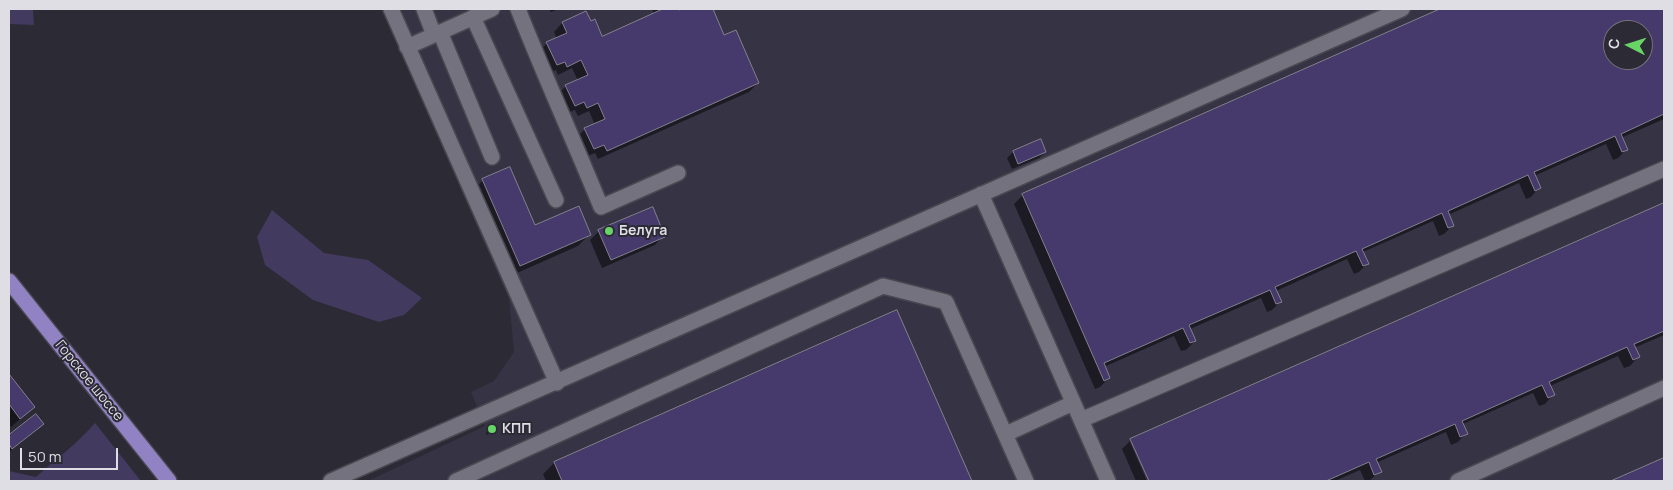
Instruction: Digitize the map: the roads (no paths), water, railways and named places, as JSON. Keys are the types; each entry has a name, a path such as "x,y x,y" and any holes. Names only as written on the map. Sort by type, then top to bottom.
{"main road":[{"name":"Горское шоссе","path":"9,281 169,481"}],"lane":[{"path":"391,9 557,383"},
{"path":"424,9 437,33 492,157"},
{"path":"407,47 492,9"},
{"path":"518,9 601,207 678,173"},
{"path":"331,481 1402,9"},
{"path":"473,17 556,200"},
{"path":"1081,420 1664,168"},
{"path":"981,194 1108,481"},
{"path":"456,481 883,286 946,302 1026,481"},
{"path":"1458,481 1664,388"},
{"path":"1006,434 1073,403"}],"place":[{"name":"Белуга","path":"609,231"},
{"name":"КПП","path":"492,429"}]}
